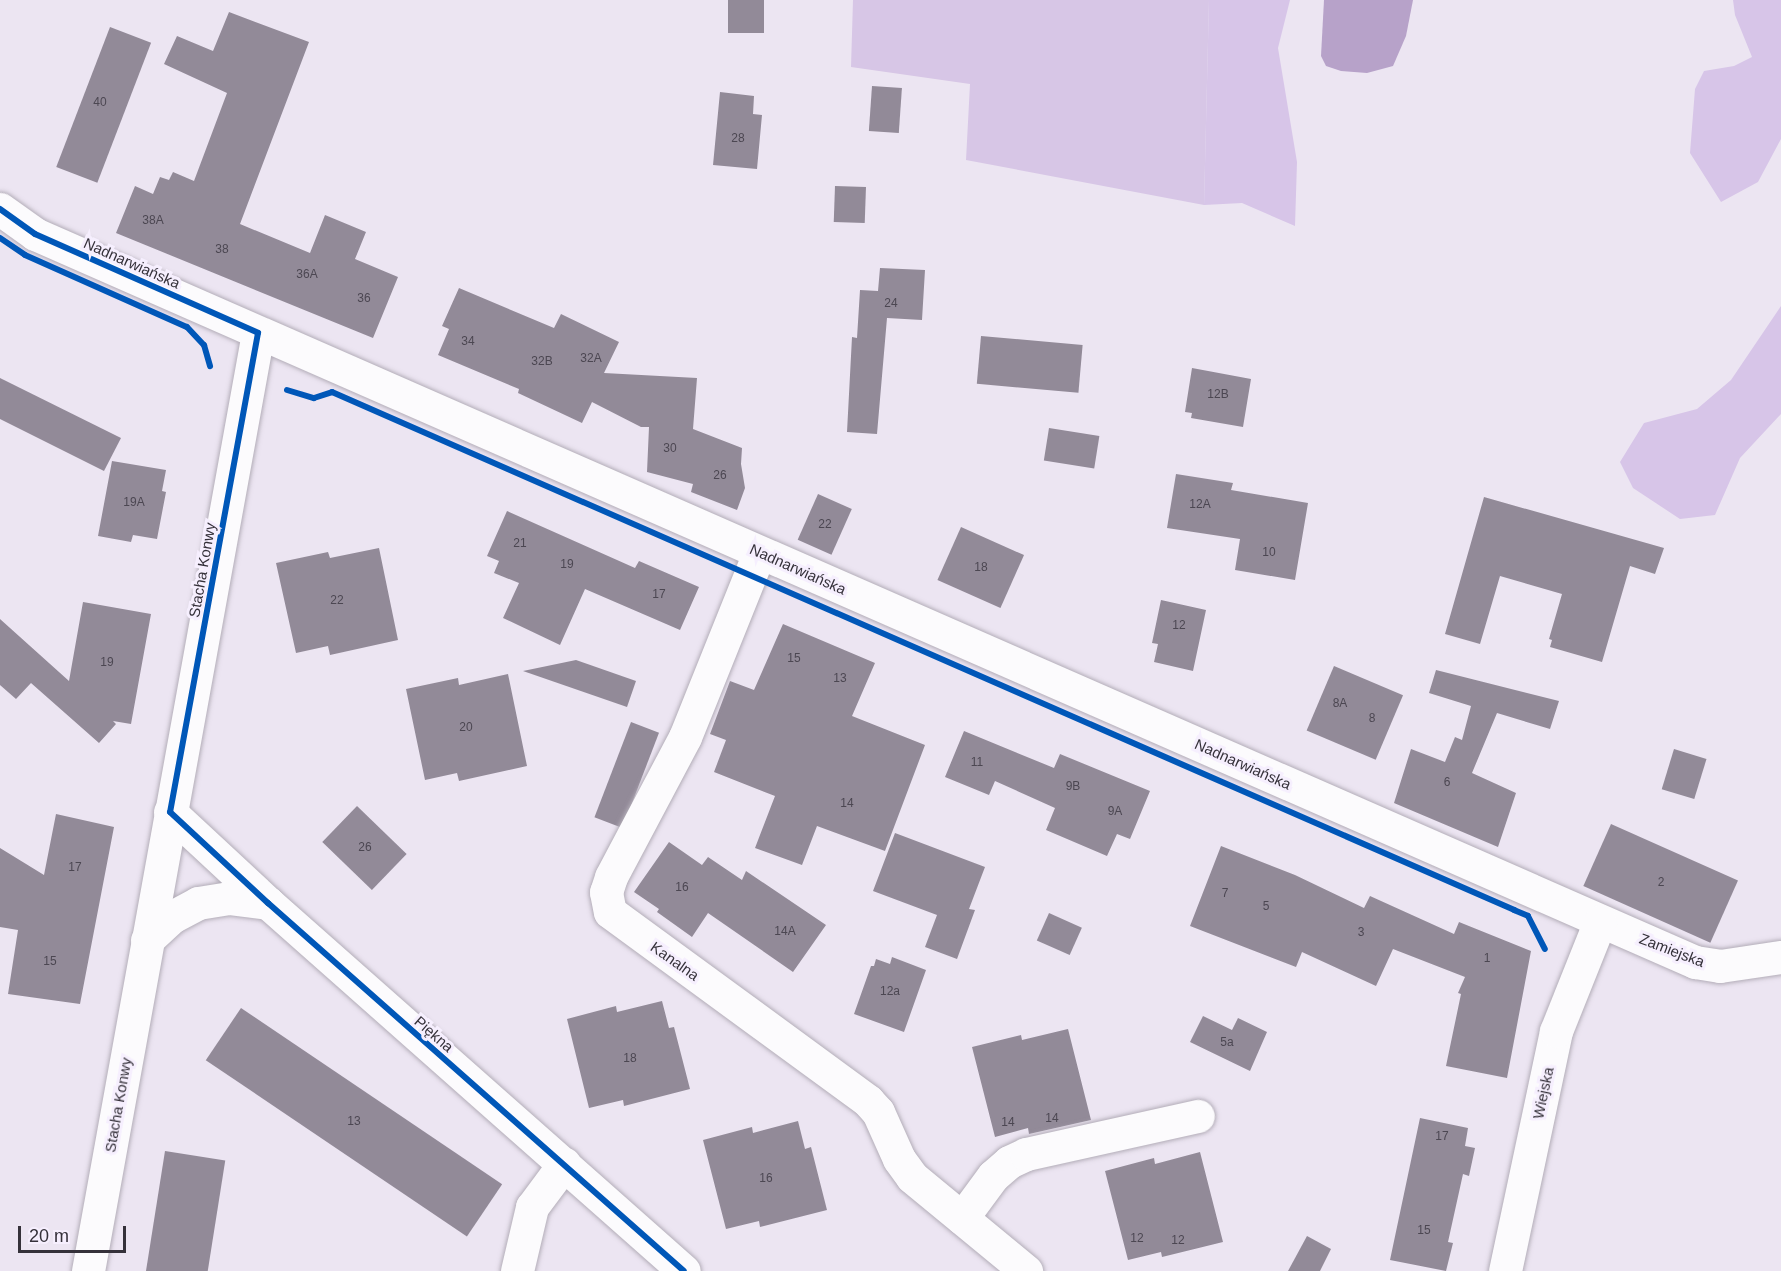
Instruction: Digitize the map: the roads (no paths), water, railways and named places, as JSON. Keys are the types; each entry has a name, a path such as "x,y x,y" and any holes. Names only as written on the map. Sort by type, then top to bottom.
{"street":[{"name":"Nadnarwiańska","path":"0,209 34,234 1600,921"},
{"name":"Stacha Konwy","path":"88,1271 258,333"},
{"name":"Kanalna","path":"759,553 686,737 611,877 606,892 610,912 868,1101 878,1113 899,1159 912,1177 1026,1271"},
{"name":"Piękna","path":"170,812 268,903 684,1271"},
{"path":"147,940 171,917 198,903 228,898 268,903"},
{"name":"Zamiejska","path":"1600,921 1695,962 1720,966 1781,957"},
{"name":"Wiejska","path":"1505,1271 1556,1031 1600,921"},
{"path":"962,1218 993,1176 1009,1162 1026,1154 1198,1116"},
{"path":"517,1271 532,1207 564,1164"}]}
